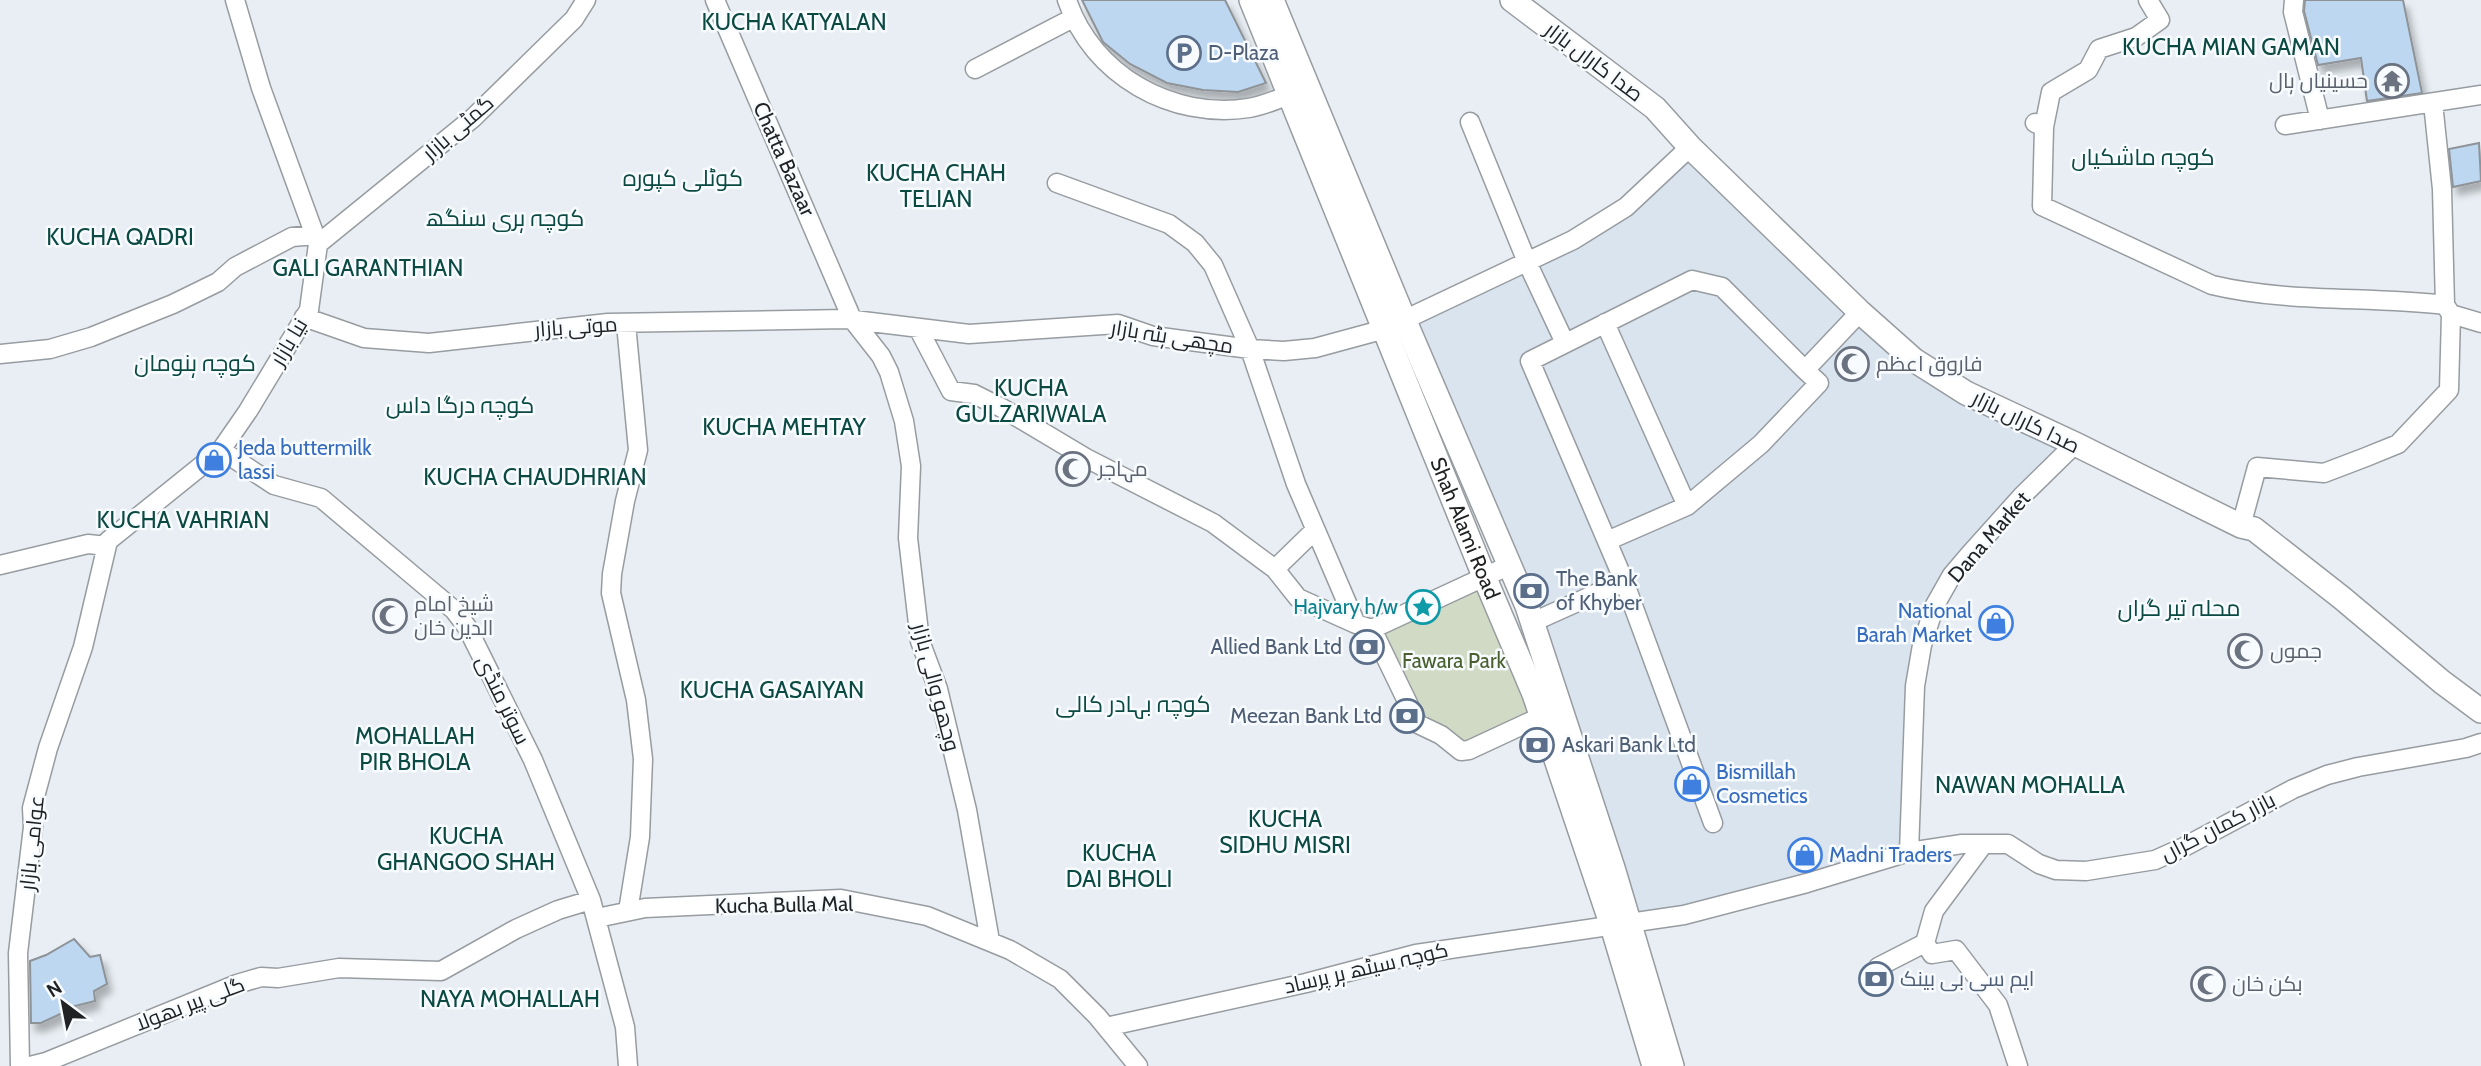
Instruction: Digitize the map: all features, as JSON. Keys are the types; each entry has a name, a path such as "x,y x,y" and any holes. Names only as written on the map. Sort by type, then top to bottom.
{"street":[{"name":"نیا بازار","path":"107,546 108,541 221,450 248,411 309,310 316,240 261,88 235,0"},
{"name":"گمٹی بازار","path":"0,354 50,349 91,337 173,304 218,282 235,267 292,237 316,240 473,118 574,19 586,0"},
{"name":"Chatta Bazaar","path":"715,0 852,319"},
{"path":"1067,0 1073,18 1097,53 1128,82 1166,101 1207,110 1250,108 1290,95"},
{"name":"Shah Alami Road","path":"1251,0 1290,95 1394,324 1510,565 1532,622 1551,712 1621,924 1672,1066"},
{"name":"Shah Alami Road","path":"1272,0 1394,324 1484,576 1534,694 1551,712"},
{"name":"صدا کاراں بازار","path":"1512,0 1655,108 1690,147 1860,312 1914,360 1966,393 2241,526 2254,529 2481,711"},
{"path":"2148,0 2160,20 2136,37 2099,49 2088,70 2051,92 2039,125 2042,206 2212,285 2236,291 2448,309 2481,323"},
{"path":"2294,0 2293,12 2320,120"},
{"path":"975,69 1073,18"},
{"path":"2285,125 2481,95"},
{"path":"2241,526 2257,467 2324,473 2398,444 2449,390 2442,189 2433,103"},
{"path":"1470,122 1527,262 1565,343"},
{"name":"مچھی ہٹہ بازار","path":"852,319 969,334 1118,324 1153,336 1250,349 1284,351 1315,348 1394,324 1573,240 1626,207 1690,147"},
{"path":"1058,183 1169,224 1195,243 1213,265 1250,349 1296,484 1315,530 1364,627 1418,724 1441,735 1461,751 1469,750 1551,712"},
{"path":"1607,541 1687,506 1761,444 1819,383 1722,287 1692,280 1530,361 1624,581 1713,823"},
{"path":"1805,370 1860,312"},
{"name":"موتی بازار","path":"304,317 364,338 429,343 575,325 852,319"},
{"name":"وچھو والی بازار","path":"852,319 886,364 904,421 911,466 908,538 920,641 938,689 950,738 972,835 990,941"},
{"path":"626,324 638,450 611,574 611,593 636,700 643,759 640,837 628,911"},
{"path":"1605,324 1687,506"},
{"path":"918,328 951,391 974,394 1003,408 1086,458 1213,523 1275,569 1298,598 1364,627 1510,565"},
{"name":"Dana Market","path":"1909,852 1915,686 1922,645 1935,605 1952,575 1969,555 2022,496 2075,444"},
{"name":"سوتر منڈی","path":"221,450 274,485 321,498 454,610 467,627 533,760 591,900 625,1027 628,1066"},
{"path":"1275,569 1315,530"},
{"path":"0,565 88,544 107,546"},
{"name":"عوامی بازار","path":"20,1066 18,953 33,827 32,808 48,748 83,647 107,546"},
{"path":"1532,622 1624,581"},
{"name":"بازار کمان گراں","path":"1621,924 1684,915 1819,880 1909,852 1962,844 2008,844 2056,870 2086,871 2155,860 2293,789 2327,775 2481,743"},
{"path":"1878,967 1925,943 1934,911 1983,845"},
{"name":"گلی پیر بھولا","path":"30,1066 261,977 278,978 338,968 441,971 516,929 558,910 591,900"},
{"name":"Kucha Bulla Mal","path":"597,918 645,908 842,900 927,915 990,941 1060,979 1106,1027 1138,1066"},
{"name":"Shah Alami Road","path":"1621,924 1654,1066"},
{"name":"کوچہ سیٹھ ہر پرساد","path":"1106,1027 1306,983 1416,954 1621,924"},
{"path":"1925,943 1932,954 1956,950 1987,990 1998,1005 2018,1066"}],"shaded area":[{"path":"1690,147 1914,360 2075,444 1969,555 1922,645 1909,852 1630,923 1533,622 1404,315 1573,240"}],"green space":[{"name":"Fawara Park","path":"1484,576 1541,717 1469,750 1432,732 1372,629"}],"building":[{"name":"D-Plaza","path":"1082,0 1225,0 1266,83 1238,92 1203,90 1167,83 1130,64 1103,42"},
{"path":"2305,0 2403,0 2422,93 2367,101 2361,58 2318,65 2304,11"},
{"path":"2479,143 2481,181 2453,187 2449,149"},
{"path":"74,939 90,957 100,955 107,984 94,991 95,1001 71,1007 41,1023 31,1023 30,961"}],"place":[{"name":"D-Plaza","path":"1184,53"},
{"name":"حسینیاں ہال","path":"2392,81"},
{"name":"فاروق اعظم","path":"1852,364"},
{"name":"Jeda buttermilk lassi","path":"214,460"},
{"name":"مہاجر","path":"1073,469"},
{"name":"The Bank of Khyber","path":"1531,591"},
{"name":"Hajvary h/w","path":"1423,607"},
{"name":"شیخ امام الدین خان","path":"390,616"},
{"name":"National Barah Market","path":"1996,623"},
{"name":"Allied Bank Ltd","path":"1367,647"},
{"name":"جموں","path":"2245,651"},
{"name":"Meezan Bank Ltd","path":"1407,716"},
{"name":"Askari Bank Ltd","path":"1537,745"},
{"name":"Bismillah Cosmetics","path":"1692,784"},
{"name":"Madni Traders","path":"1805,855"},
{"name":"ایم سی بی بینک","path":"1876,979"},
{"name":"بکن خان","path":"2208,984"}],"district":[{"name":"KUCHA KATYALAN","path":"794,22"},
{"name":"KUCHA MIAN GAMAN","path":"2231,47"},
{"name":"کوچہ ماشکیاں","path":"2143,157"},
{"name":"کوٹلی کپورہ","path":"683,178"},
{"name":"KUCHA CHAH TELIAN","path":"936,186"},
{"name":"کوچہ ہری سنگھ","path":"505,218"},
{"name":"KUCHA QADRI","path":"120,237"},
{"name":"GALI GARANTHIAN","path":"368,268"},
{"name":"کوچہ ہنومان","path":"195,363"},
{"name":"KUCHA GULZARIWALA","path":"1031,401"},
{"name":"کوچہ درگا داس","path":"460,405"},
{"name":"KUCHA MEHTAY","path":"784,427"},
{"name":"KUCHA CHAUDHRIAN","path":"535,477"},
{"name":"KUCHA VAHRIAN","path":"183,520"},
{"name":"محلہ تیر گراں","path":"2179,608"},
{"name":"KUCHA GASAIYAN","path":"772,690"},
{"name":"کوچہ بہادر کالی","path":"1133,704"},
{"name":"MOHALLAH PIR BHOLA","path":"415,749"},
{"name":"NAWAN MOHALLA","path":"2030,785"},
{"name":"KUCHA SIDHU MISRI","path":"1285,832"},
{"name":"KUCHA GHANGOO SHAH","path":"466,849"},
{"name":"KUCHA DAI BHOLI","path":"1119,866"},
{"name":"NAYA MOHALLAH","path":"510,999"}]}
